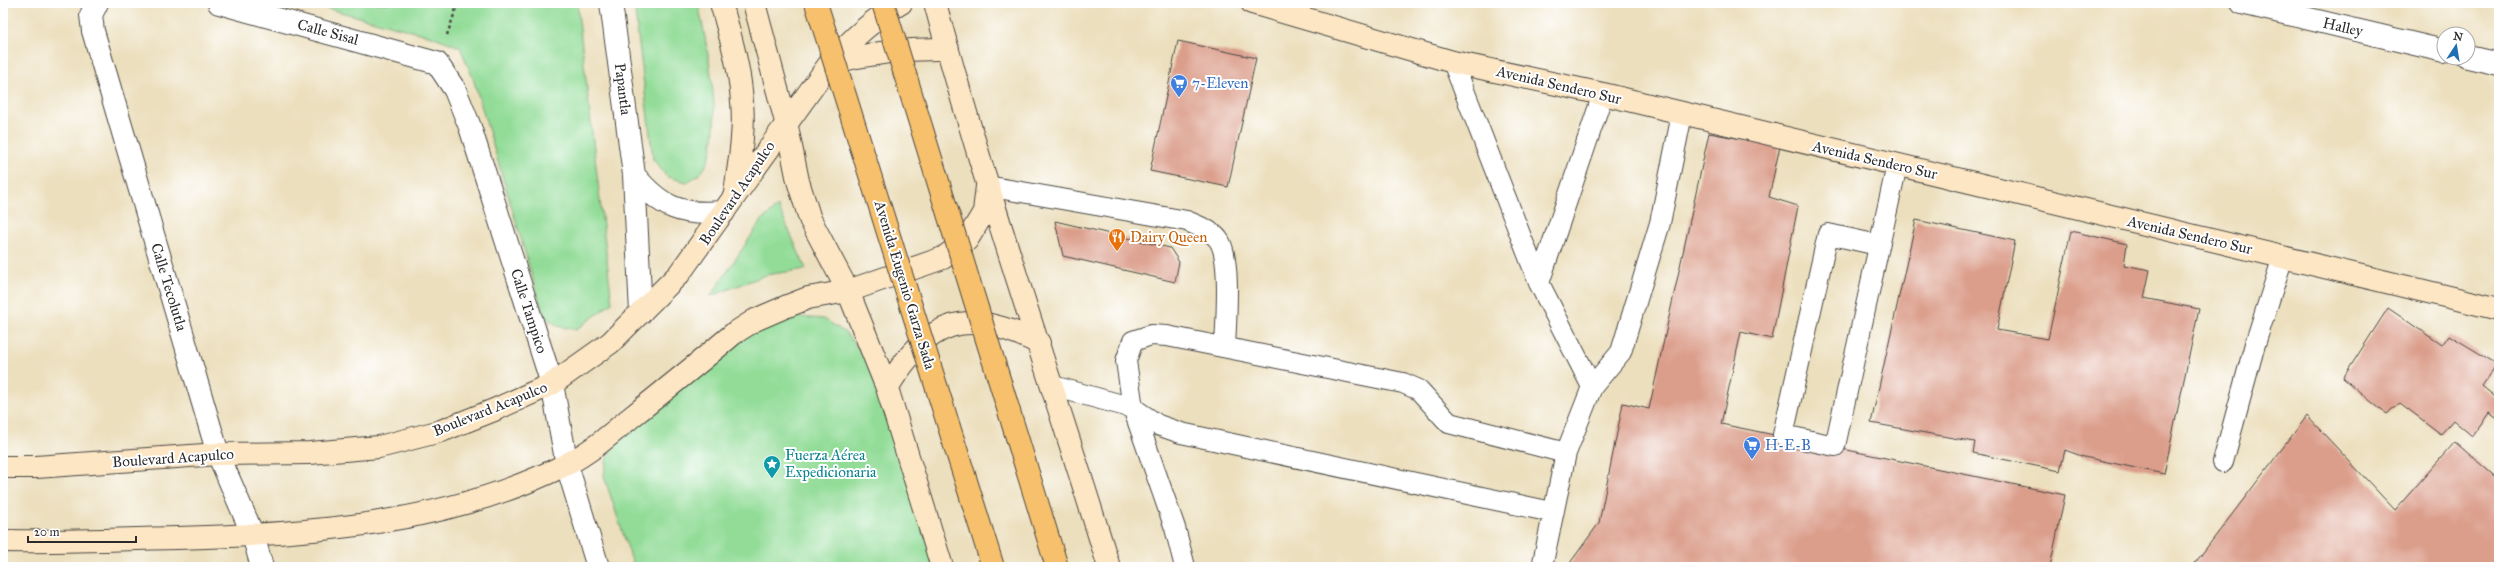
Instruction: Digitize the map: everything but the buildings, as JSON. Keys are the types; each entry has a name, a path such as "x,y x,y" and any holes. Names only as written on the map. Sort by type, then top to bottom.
{"highway":[{"name":"Avenida Eugenio Garza Sada","path":"816,3 993,567"},
{"path":"883,3 1057,567"}],"main road":[{"path":"721,3 737,65 742,102 742,140 729,205"},
{"path":"754,3 786,122 798,181 810,219 848,291 887,388 942,567"},
{"name":"Boulevard Acapulco","path":"3,467 36,467 218,454 310,453 379,447 441,431 494,410 552,384 610,343 679,274 786,122 830,63 854,37 882,15 901,3"},
{"path":"935,3 987,186 1053,386 1109,567"},
{"name":"Avenida Sendero Sur","path":"1252,3 1453,62 1603,94 2499,309"},
{"path":"830,63 865,54 924,49 948,49"},
{"path":"3,541 55,541 253,535 382,522 440,510 492,495 567,465 609,435 733,334 755,320 808,298 848,291 943,258 967,240 984,212 987,186"},
{"path":"887,388 902,364 925,339 957,325 992,324 1008,328 1039,343"}],"street":[{"name":"Calle Tecolutla","path":"97,3 91,15 93,31 218,454 253,535 262,567"},
{"name":"Calle Sisal","path":"219,3 437,63"},
{"name":"Papantla","path":"611,3 634,176 641,313"},
{"name":"Halley","path":"2242,3 2436,49"},
{"path":"2476,59 2499,64"},
{"name":"Calle Tampico","path":"437,63 455,90 470,127 552,384 567,465 598,567"},
{"path":"634,176 656,198 685,213 699,214 729,205"}],"lane":[{"path":"1453,62 1539,283 1592,386"},
{"path":"1539,283 1603,94"},
{"path":"1542,567 1552,512 1566,454 1592,386 1621,352 1660,223 1682,114"},
{"path":"1878,246 1828,234 1783,436 1835,446 1897,165"},
{"path":"987,186 1187,221 1206,229 1220,242 1226,260 1226,347"},
{"path":"2223,462 2256,344 2283,257"},
{"path":"1185,567 1175,528 1133,408 1126,360 1133,341 1156,335 1226,347 1403,383 1419,390 1449,423 1566,454"},
{"path":"1053,386 1133,408 1158,425 1181,433 1552,512"}],"green space":[{"path":"307,3 577,3 612,303 576,330 558,326 544,316 473,78 460,47 434,37"},
{"path":"634,3 698,3 706,41 713,89 713,137 710,157 702,172 687,182 667,177 653,159"},
{"path":"778,206 806,269 766,275 711,296 761,221"},
{"path":"789,316 824,319 846,333 869,362 936,567 634,567 604,476 607,457 619,438 765,322"}],"place":[{"name":"7-Eleven","path":"1179,98"},
{"name":"Dairy Queen","path":"1117,252"},
{"name":"H-E-B","path":"1752,460"},
{"name":"Fuerza Aérea Expedicionaria","path":"772,479"}]}
